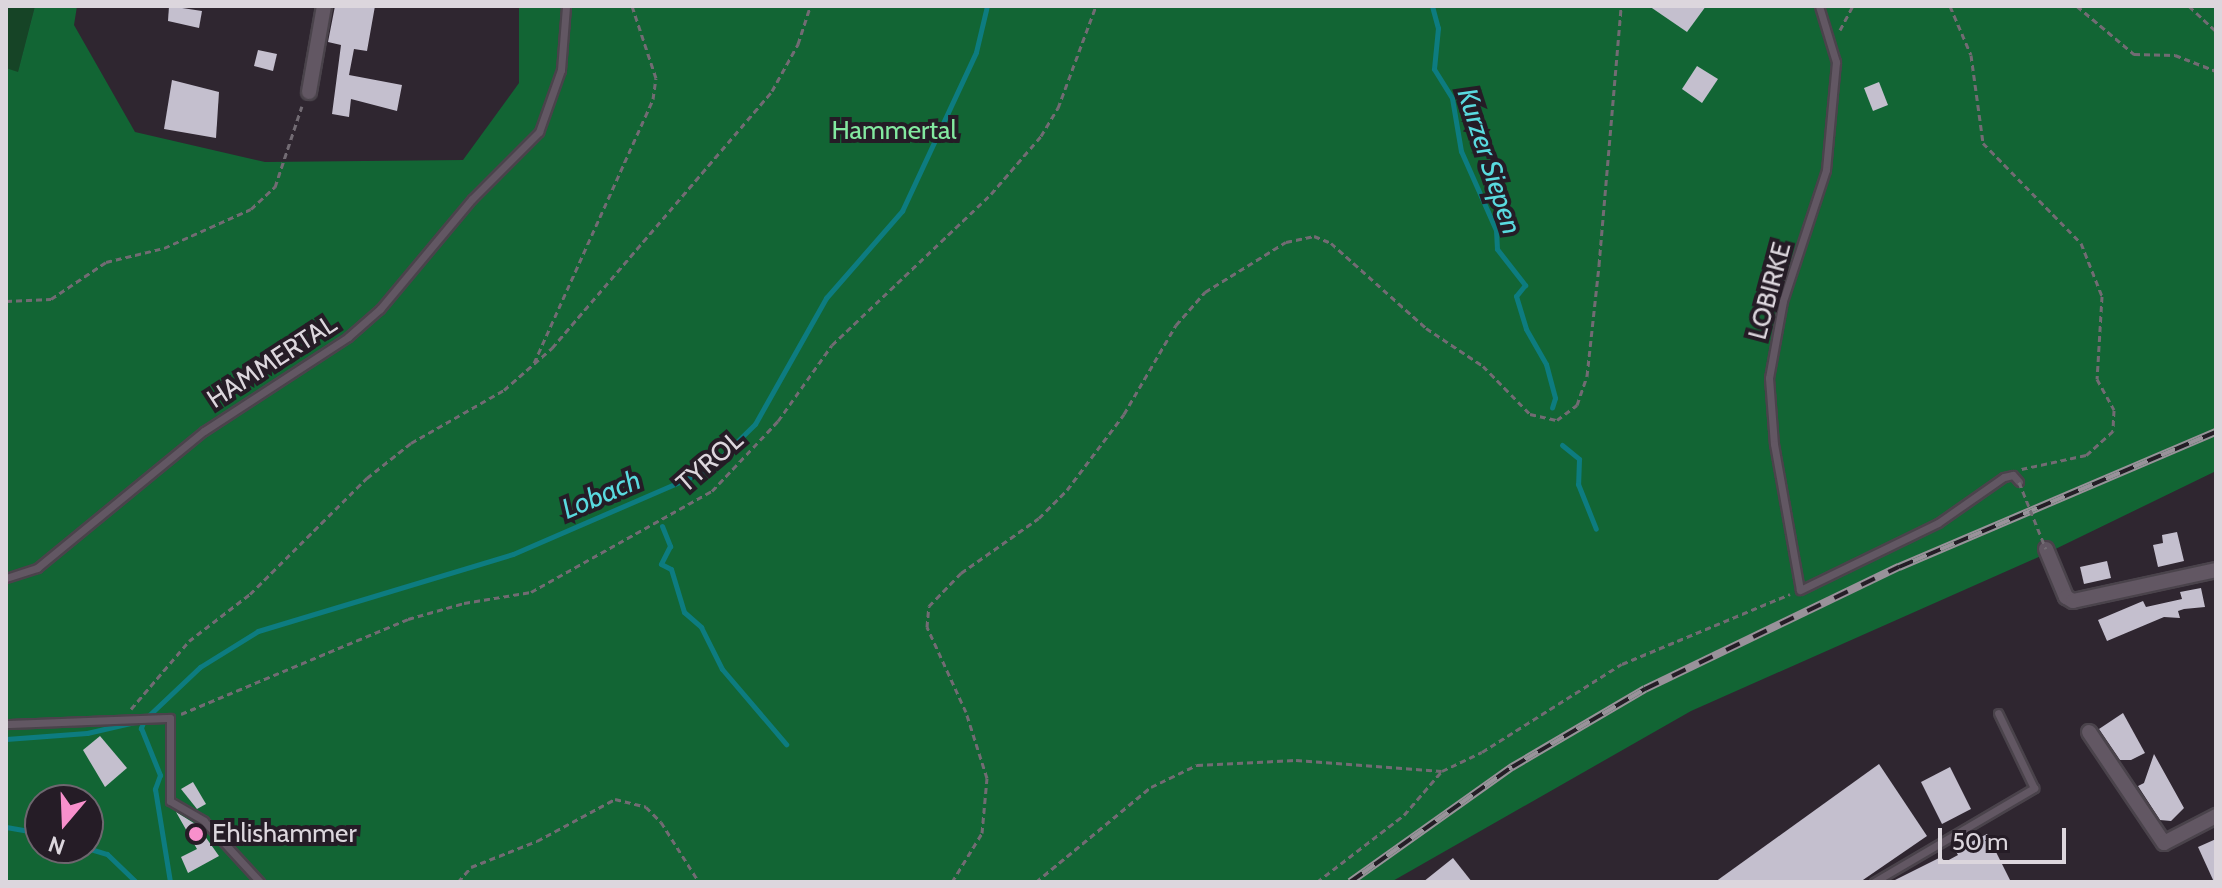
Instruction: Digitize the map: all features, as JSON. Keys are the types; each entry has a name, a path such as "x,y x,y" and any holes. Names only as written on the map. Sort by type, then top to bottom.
{"street":[{"path":"309,92 324,6"},
{"path":"2046,549 2066,597 2073,601 2216,570"},
{"path":"2089,732 2164,843 2216,816"}],"lane":[{"name":"HAMMERTAL","path":"6,578 48,559 204,431 348,337 380,309 472,199 539,132 561,70 566,6"},
{"name":"LOBIRKE","path":"1800,590 1774,444 1769,378 1783,301 1826,170 1836,62 1819,6"},
{"path":"1800,590 1938,523 2004,477 2013,475 2019,482"},
{"path":"1874,882 2034,788 1998,713"},
{"path":"6,724 170,718 170,801 204,821 260,882"}],"path":[{"path":"533,366 653,99 656,78 632,6"},
{"path":"125,719 138,695 189,641 250,594 367,478 411,443 504,390 533,366 772,91 798,44 810,6"},
{"name":"TYROL","path":"170,718 408,619 464,603 531,592 712,491 778,421 832,345 980,205 1041,136 1063,95 1096,6"},
{"path":"952,882 982,833 987,778 966,712 927,627 929,606 961,573 1039,518 1067,490 1116,425 1176,325 1205,292 1286,242 1314,236 1331,243 1426,328 1483,366 1530,414 1548,421 1571,413 1582,394 1589,357 1621,6"},
{"path":"1832,48 1853,6"},
{"path":"1950,6 1971,55 1983,143 2081,243 2102,296 2097,379 2114,410 2113,431 2086,455 2018,470 2019,482 2046,549"},
{"path":"2077,6 2134,54 2175,55 2216,71"},
{"path":"2189,6 2216,31"},
{"path":"6,301 51,299 106,262 164,248 251,209 275,187 309,92"},
{"path":"1317,882 1395,822 1442,771 1482,752 1622,664 1800,590"},
{"path":"1036,882 1151,787 1197,765 1296,760 1442,771"},
{"path":"458,882 471,867 537,841 615,799 646,807 661,822 699,882"}],"green space":[{"path":"6,6 35,6 18,73 6,68"},
{"name":"Hammertal","path":"35,6 77,6 74,25 135,132 265,162 463,160 519,83 519,6 2216,6 2216,471 2041,556 1691,711 1391,882 6,882 6,68 18,72"}],"building":[{"path":"169,6 202,11 199,28 168,21"},
{"path":"335,6 375,6 367,51 354,49 349,75 402,85 397,111 351,99 349,117 332,114 341,45 328,42"},
{"path":"1649,6 1706,6 1687,32"},
{"path":"258,50 277,54 273,71 254,66"},
{"path":"1697,66 1718,79 1702,103 1682,89"},
{"path":"172,80 219,92 216,138 164,129"},
{"path":"1879,82 1888,105 1873,111 1864,88"},
{"path":"2177,532 2184,561 2158,567 2153,545 2163,543 2162,535"},
{"path":"2107,561 2111,578 2084,584 2080,567"},
{"path":"2201,588 2205,607 2178,611 2180,618 2164,617 2107,641 2098,620 2143,601 2146,607 2182,599 2180,592"},
{"path":"2123,713 2145,753 2131,760 2120,760 2099,729"},
{"path":"100,736 127,768 105,787 83,750"},
{"path":"2154,754 2184,808 2171,821 2160,820 2138,786 2144,783"},
{"path":"1879,764 1927,836 1860,882 1715,882"},
{"path":"1950,767 1971,809 1942,824 1921,782"},
{"path":"193,782 206,804 197,809 181,789"},
{"name":"Ehlishammer","path":"176,812 197,825 219,856 188,873 181,857 197,849"},
{"path":"1987,834 2011,882 1891,882 1941,857 1945,862 1958,855 1955,850"},
{"path":"2216,839 2216,882 2214,882 2198,847"},
{"path":"1453,858 1472,882 1423,882"}],"waterway":[{"name":"Lobach","path":"145,719 200,667 258,631 513,554 709,469 755,424 826,298 902,211 976,52 987,6"},
{"name":"Kurzer Siepen","path":"1432,6 1438,28 1434,69 1452,98 1461,151 1496,230 1497,249 1525,285 1516,296 1526,329 1546,364 1555,398 1552,408"},
{"name":"Kurzer Siepen","path":"1562,445 1579,459 1578,484 1596,529"},
{"path":"662,526 670,546 661,564 671,569 684,612 701,627 722,669 786,744"},
{"path":"144,720 141,728 160,775 155,789 170,882"},
{"name":"Lobach","path":"6,739 87,733 135,722"},
{"path":"6,827 24,830"},
{"path":"104,853 136,882"}],"railway":[{"path":"1350,882 1512,767 1645,689 1899,567 2216,432"}],"place":[{"name":"Ehlishammer","path":"196,834"}]}
